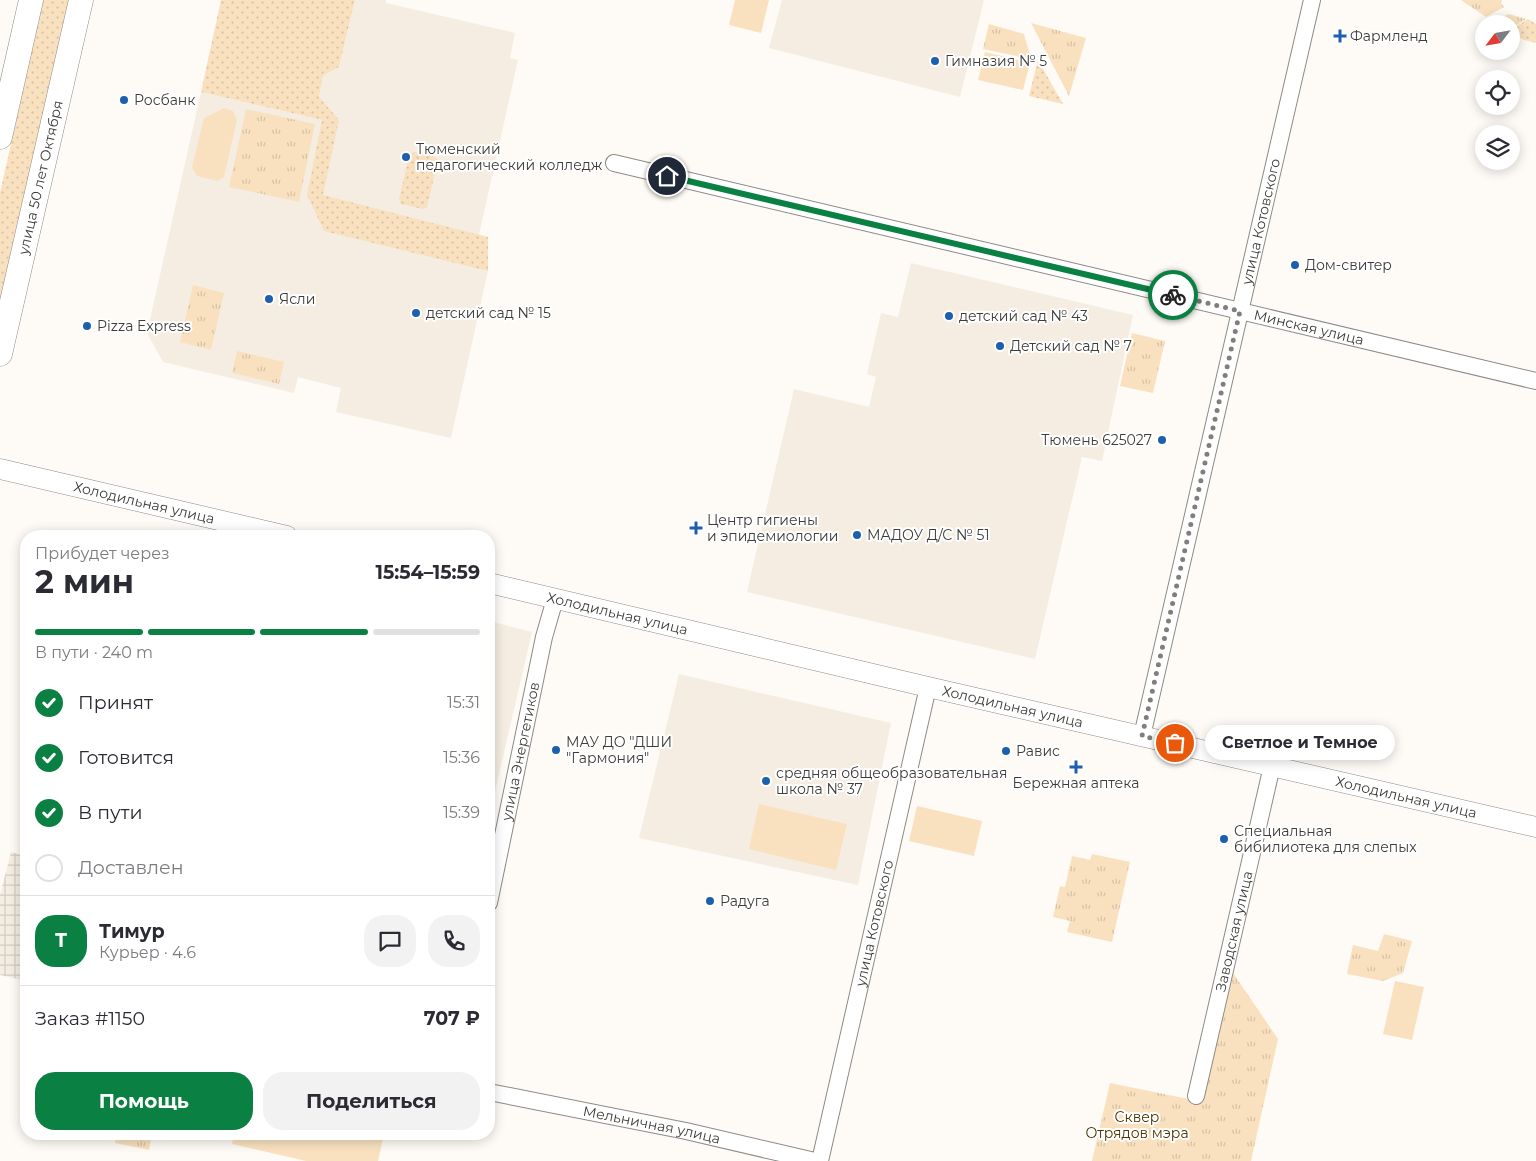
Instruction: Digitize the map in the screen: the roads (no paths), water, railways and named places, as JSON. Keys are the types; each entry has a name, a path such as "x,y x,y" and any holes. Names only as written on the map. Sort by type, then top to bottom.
{"main road":[{"path":"0,137 31,0"},
{"name":"улица 50 лет Октября","path":"0,354 81,0"}],"street":[{"name":"улица Котовского","path":"1142,736 1312,0"},
{"name":"Минская улица","path":"614,163 1536,381"},
{"name":"Холодильная улица","path":"0,469 260,530"},
{"name":"Холодильная улица","path":"495,584 928,687 1536,827"},
{"name":"улица Энергетиков","path":"495,874 544,638 555,599"},
{"name":"улица Котовского","path":"820,1161 928,687"},
{"name":"Заводская улица","path":"1196,1096 1272,766"},
{"name":"Мельничная улица","path":"495,1093 686,1131 814,1161"}],"place":[{"name":"Фармленд","path":"1340,36"},
{"name":"Гимназия № 5","path":"935,61"},
{"name":"Росбанк","path":"124,100"},
{"name":"Тюменский педагогический колледж","path":"406,157"},
{"name":"Дом-свитер","path":"1295,265"},
{"name":"Ясли","path":"269,299"},
{"name":"детский сад № 15","path":"416,313"},
{"name":"детский сад № 43","path":"949,316"},
{"name":"Pizza Express","path":"87,326"},
{"name":"Детский сад № 7","path":"1000,346"},
{"name":"Тюмень 625027","path":"1162,440"},
{"name":"Центр гигиены и эпидемиологии","path":"696,528"},
{"name":"МАДОУ Д/С № 51","path":"857,535"},
{"name":"Светлое и Темное","path":"1175,743"},
{"name":"МАУ ДО \"ДШИ \"Гармония\"","path":"556,750"},
{"name":"Равис","path":"1006,751"},
{"name":"Бережная аптека","path":"1076,767"},
{"name":"средняя общеобразовательная школа № 37","path":"766,781"},
{"name":"Специальная бибилиотека для слепых","path":"1224,839"},
{"name":"Радуга","path":"710,901"}],"park label":[{"name":"Сквер Отрядов мэра","path":"1137,1126"}]}
